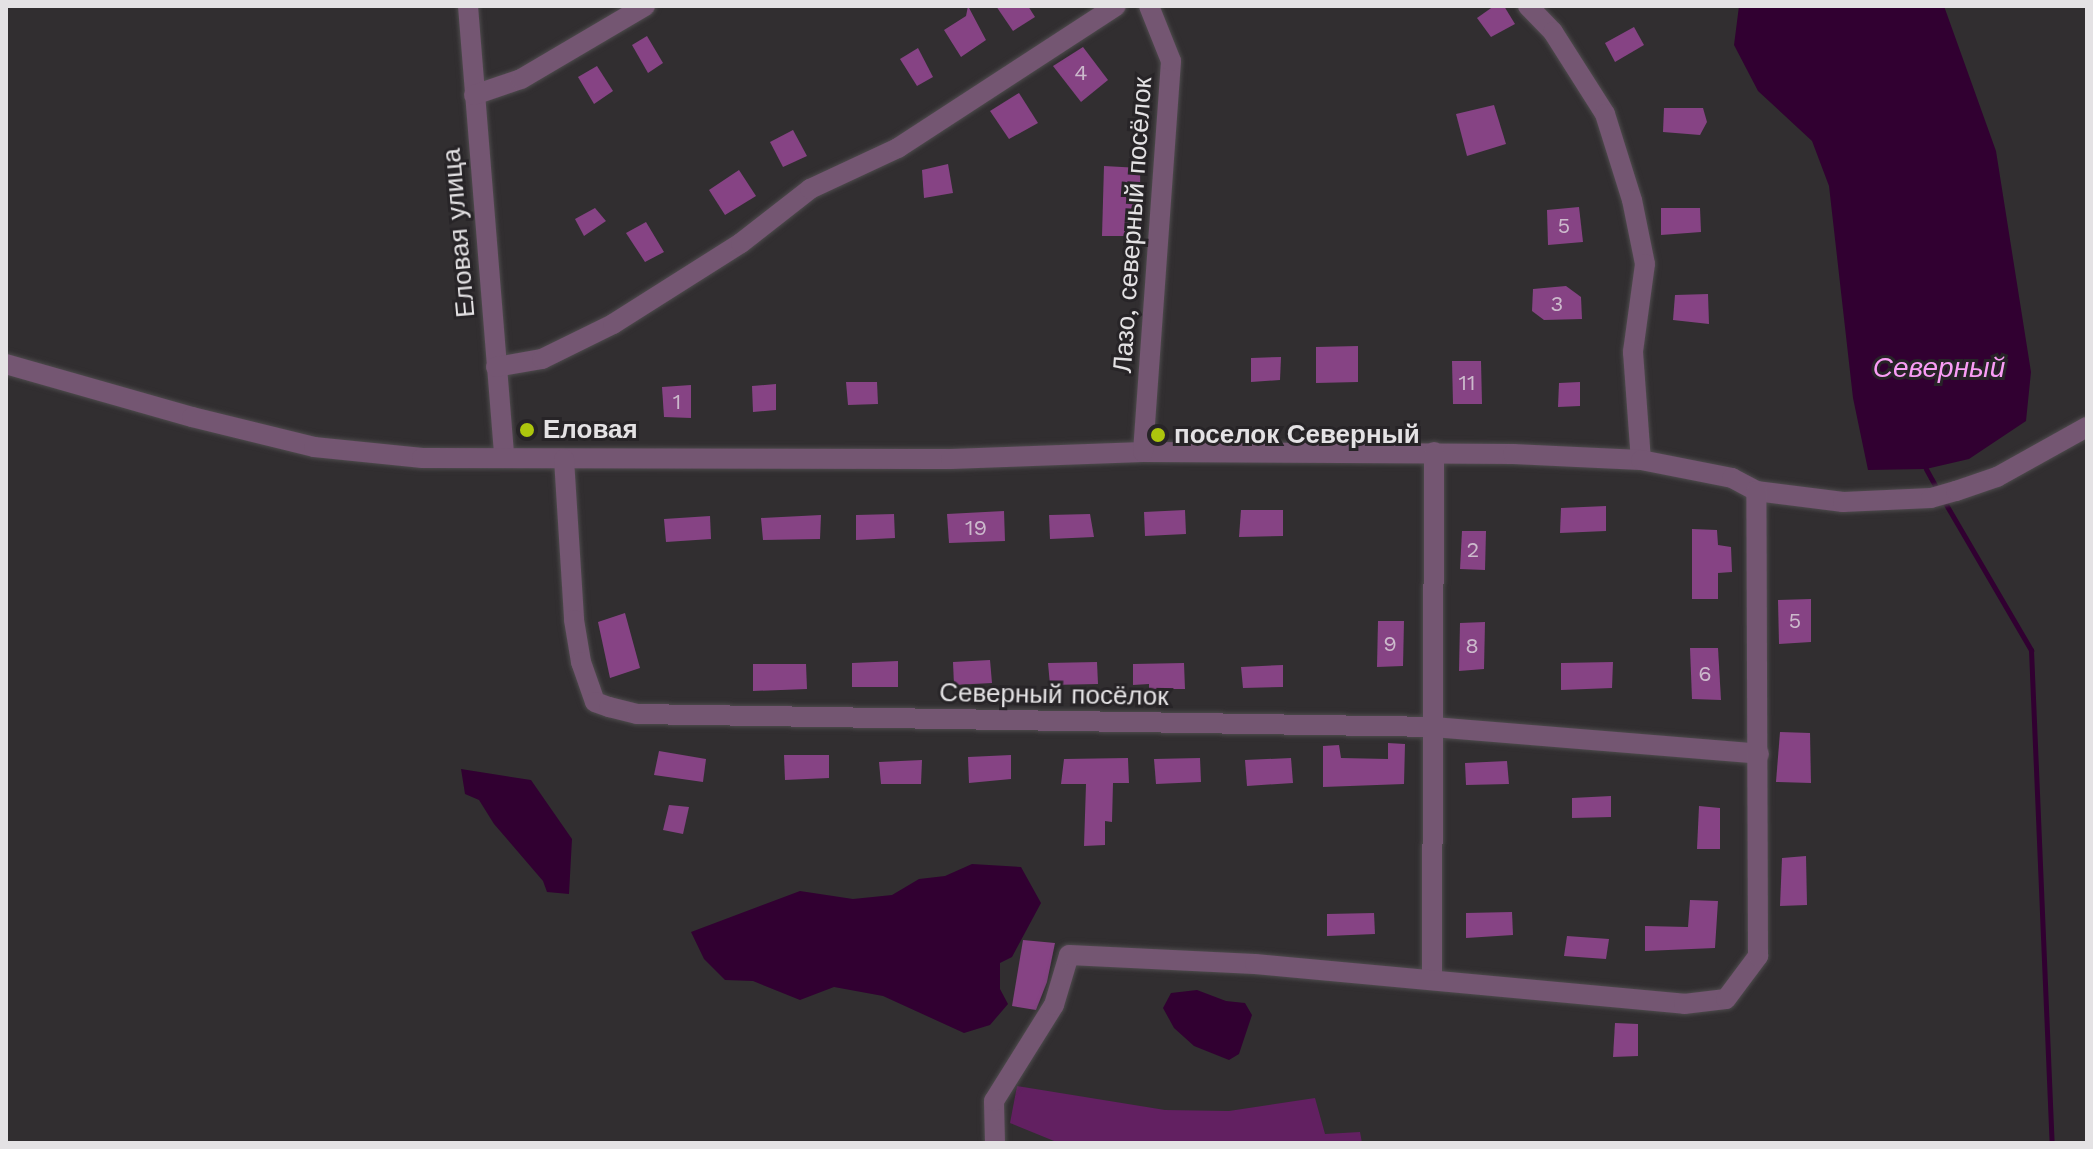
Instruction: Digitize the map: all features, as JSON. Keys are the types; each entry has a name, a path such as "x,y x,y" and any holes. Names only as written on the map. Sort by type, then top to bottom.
{"street":[{"name":"Еловая улица","path":"468,6 504,457"},
{"path":"474,95 521,79 645,6"},
{"path":"496,367 542,359 613,324 741,243 810,189 898,148 1116,6"},
{"name":"Лазо, северный посёлок","path":"1143,452 1171,61 1149,6"},
{"path":"1528,6 1553,32 1605,114 1632,200 1645,264 1633,352 1641,460"},
{"path":"6,364 192,417 314,447 422,458 951,459 1143,452 1434,452 1641,460 1732,478 1756,491 1843,502 1931,498 1956,491 1997,477 2087,427"},
{"path":"1432,979 1434,452"},
{"name":"Северный посёлок","path":"564,459 574,620 581,662 595,702 637,714 1434,727 1759,754"},
{"path":"995,1143 994,1101 1054,1005 1069,955 1255,964 1684,1004 1726,999 1758,956 1756,491"}],"shaded area":[{"path":"1017,1086 1165,1110 1229,1111 1315,1098 1325,1134 1360,1132 1362,1143 1059,1143 1010,1123"}],"water":[{"name":"Северный","path":"1739,6 1944,6 1996,151 2031,372 2026,421 1969,459 1926,469 1868,470 1853,398 1829,186 1812,141 1758,91 1734,45"},
{"path":"461,769 531,780 572,839 569,894 547,892 543,881 494,824 479,800 465,794"},
{"path":"972,864 1021,867 1041,903 1012,957 1000,963 1000,989 1008,1004 990,1025 964,1033 883,996 834,987 800,1000 753,981 725,980 704,959 691,932 800,891 853,899 892,895 919,879 945,876"},
{"path":"1197,990 1226,1001 1245,1003 1252,1015 1239,1054 1229,1060 1194,1046 1174,1028 1163,1008 1171,993"}],"building":[{"path":"968,6 986,40 961,57 944,30 966,16"},
{"path":"996,6 1028,6 1035,17 1013,31"},
{"path":"1494,6 1504,6 1515,24 1491,37 1477,18"},
{"path":"1634,27 1644,45 1615,62 1605,43"},
{"path":"647,36 663,63 648,73 632,45"},
{"path":"1083,47 1108,80 1081,102 1053,66"},
{"path":"918,48 933,77 917,86 900,59"},
{"path":"597,66 613,91 594,104 578,77"},
{"path":"1019,93 1038,123 1009,139 990,111"},
{"path":"1494,105 1506,144 1467,156 1456,114"},
{"path":"1664,108 1703,108 1707,122 1700,135 1663,132"},
{"path":"793,130 807,156 783,167 770,142"},
{"path":"948,164 953,193 924,198 922,170"},
{"path":"1104,166 1140,168 1141,236 1102,236"},
{"path":"739,170 756,196 725,215 709,190"},
{"path":"1579,207 1583,242 1548,245 1547,210"},
{"path":"595,208 606,221 584,236 575,219"},
{"path":"1661,208 1700,208 1701,232 1661,235"},
{"path":"646,222 664,252 645,262 626,233"},
{"path":"1566,286 1581,297 1582,319 1544,320 1532,311 1533,289"},
{"path":"1708,294 1709,324 1673,320 1675,295"},
{"path":"1358,346 1358,382 1316,383 1316,347"},
{"path":"1281,357 1280,380 1251,382 1251,358"},
{"path":"1452,361 1481,361 1482,404 1453,404"},
{"path":"846,382 877,382 878,404 848,405"},
{"path":"1580,382 1580,406 1558,407 1559,383"},
{"path":"776,384 776,410 753,412 752,386"},
{"path":"691,385 691,418 664,417 662,387"},
{"path":"1606,506 1606,531 1560,533 1561,508"},
{"path":"1185,510 1186,534 1145,536 1144,512"},
{"path":"1241,510 1283,510 1283,536 1239,537"},
{"path":"1004,511 1005,541 949,543 947,514"},
{"path":"894,514 895,538 856,540 856,515"},
{"path":"1090,514 1094,537 1050,539 1049,515"},
{"path":"821,515 820,539 763,540 761,518"},
{"path":"710,516 711,539 666,542 664,519"},
{"path":"1692,529 1717,530 1718,545 1731,547 1732,572 1718,573 1718,599 1692,599"},
{"path":"1462,531 1486,531 1485,570 1460,569"},
{"path":"1811,599 1811,642 1779,644 1778,600"},
{"path":"625,613 640,668 610,678 598,622"},
{"path":"1378,621 1404,621 1403,666 1377,667"},
{"path":"1485,622 1484,669 1459,671 1460,623"},
{"path":"1690,648 1718,648 1721,700 1692,699"},
{"path":"990,660 992,683 954,685 953,662"},
{"path":"898,661 898,687 852,687 852,663"},
{"path":"1097,662 1098,684 1050,685 1048,663"},
{"path":"1613,662 1612,688 1561,690 1561,663"},
{"path":"1184,663 1185,689 1149,689 1149,684 1133,685 1133,664"},
{"path":"753,664 806,664 807,689 753,691"},
{"path":"1283,665 1283,687 1243,688 1241,667"},
{"path":"1780,732 1810,733 1811,783 1776,782"},
{"path":"1388,743 1405,744 1404,784 1323,787 1323,746 1339,745 1341,758 1388,759"},
{"path":"659,751 706,759 703,782 654,775"},
{"path":"784,755 829,755 829,778 785,780"},
{"path":"1011,755 1011,779 969,783 968,757"},
{"path":"1128,758 1129,783 1113,783 1112,822 1105,821 1105,845 1084,846 1086,784 1061,784 1064,759"},
{"path":"1200,758 1201,782 1156,784 1154,759"},
{"path":"1291,758 1293,783 1247,786 1245,760"},
{"path":"922,760 921,784 881,784 879,762"},
{"path":"1507,761 1509,784 1466,785 1465,763"},
{"path":"1611,796 1611,817 1572,818 1572,798"},
{"path":"669,805 689,807 683,834 663,830"},
{"path":"1699,806 1720,808 1720,849 1697,849"},
{"path":"1806,856 1807,905 1780,906 1782,858"},
{"path":"1690,900 1718,901 1715,948 1645,951 1645,926 1688,927"},
{"path":"1512,912 1513,935 1466,938 1466,913"},
{"path":"1374,913 1375,934 1327,936 1327,914"},
{"path":"1567,936 1609,939 1606,959 1564,956"},
{"path":"1023,940 1055,943 1047,982 1036,1010 1012,1006"},
{"path":"1615,1023 1638,1024 1638,1056 1613,1057"}],"waterway":[{"path":"1926,469 1939,492"},
{"path":"1944,501 2031,650 2052,1143"}],"place":[{"name":"Еловая","path":"527,430"},
{"name":"поселок Северный","path":"1158,435"}]}
